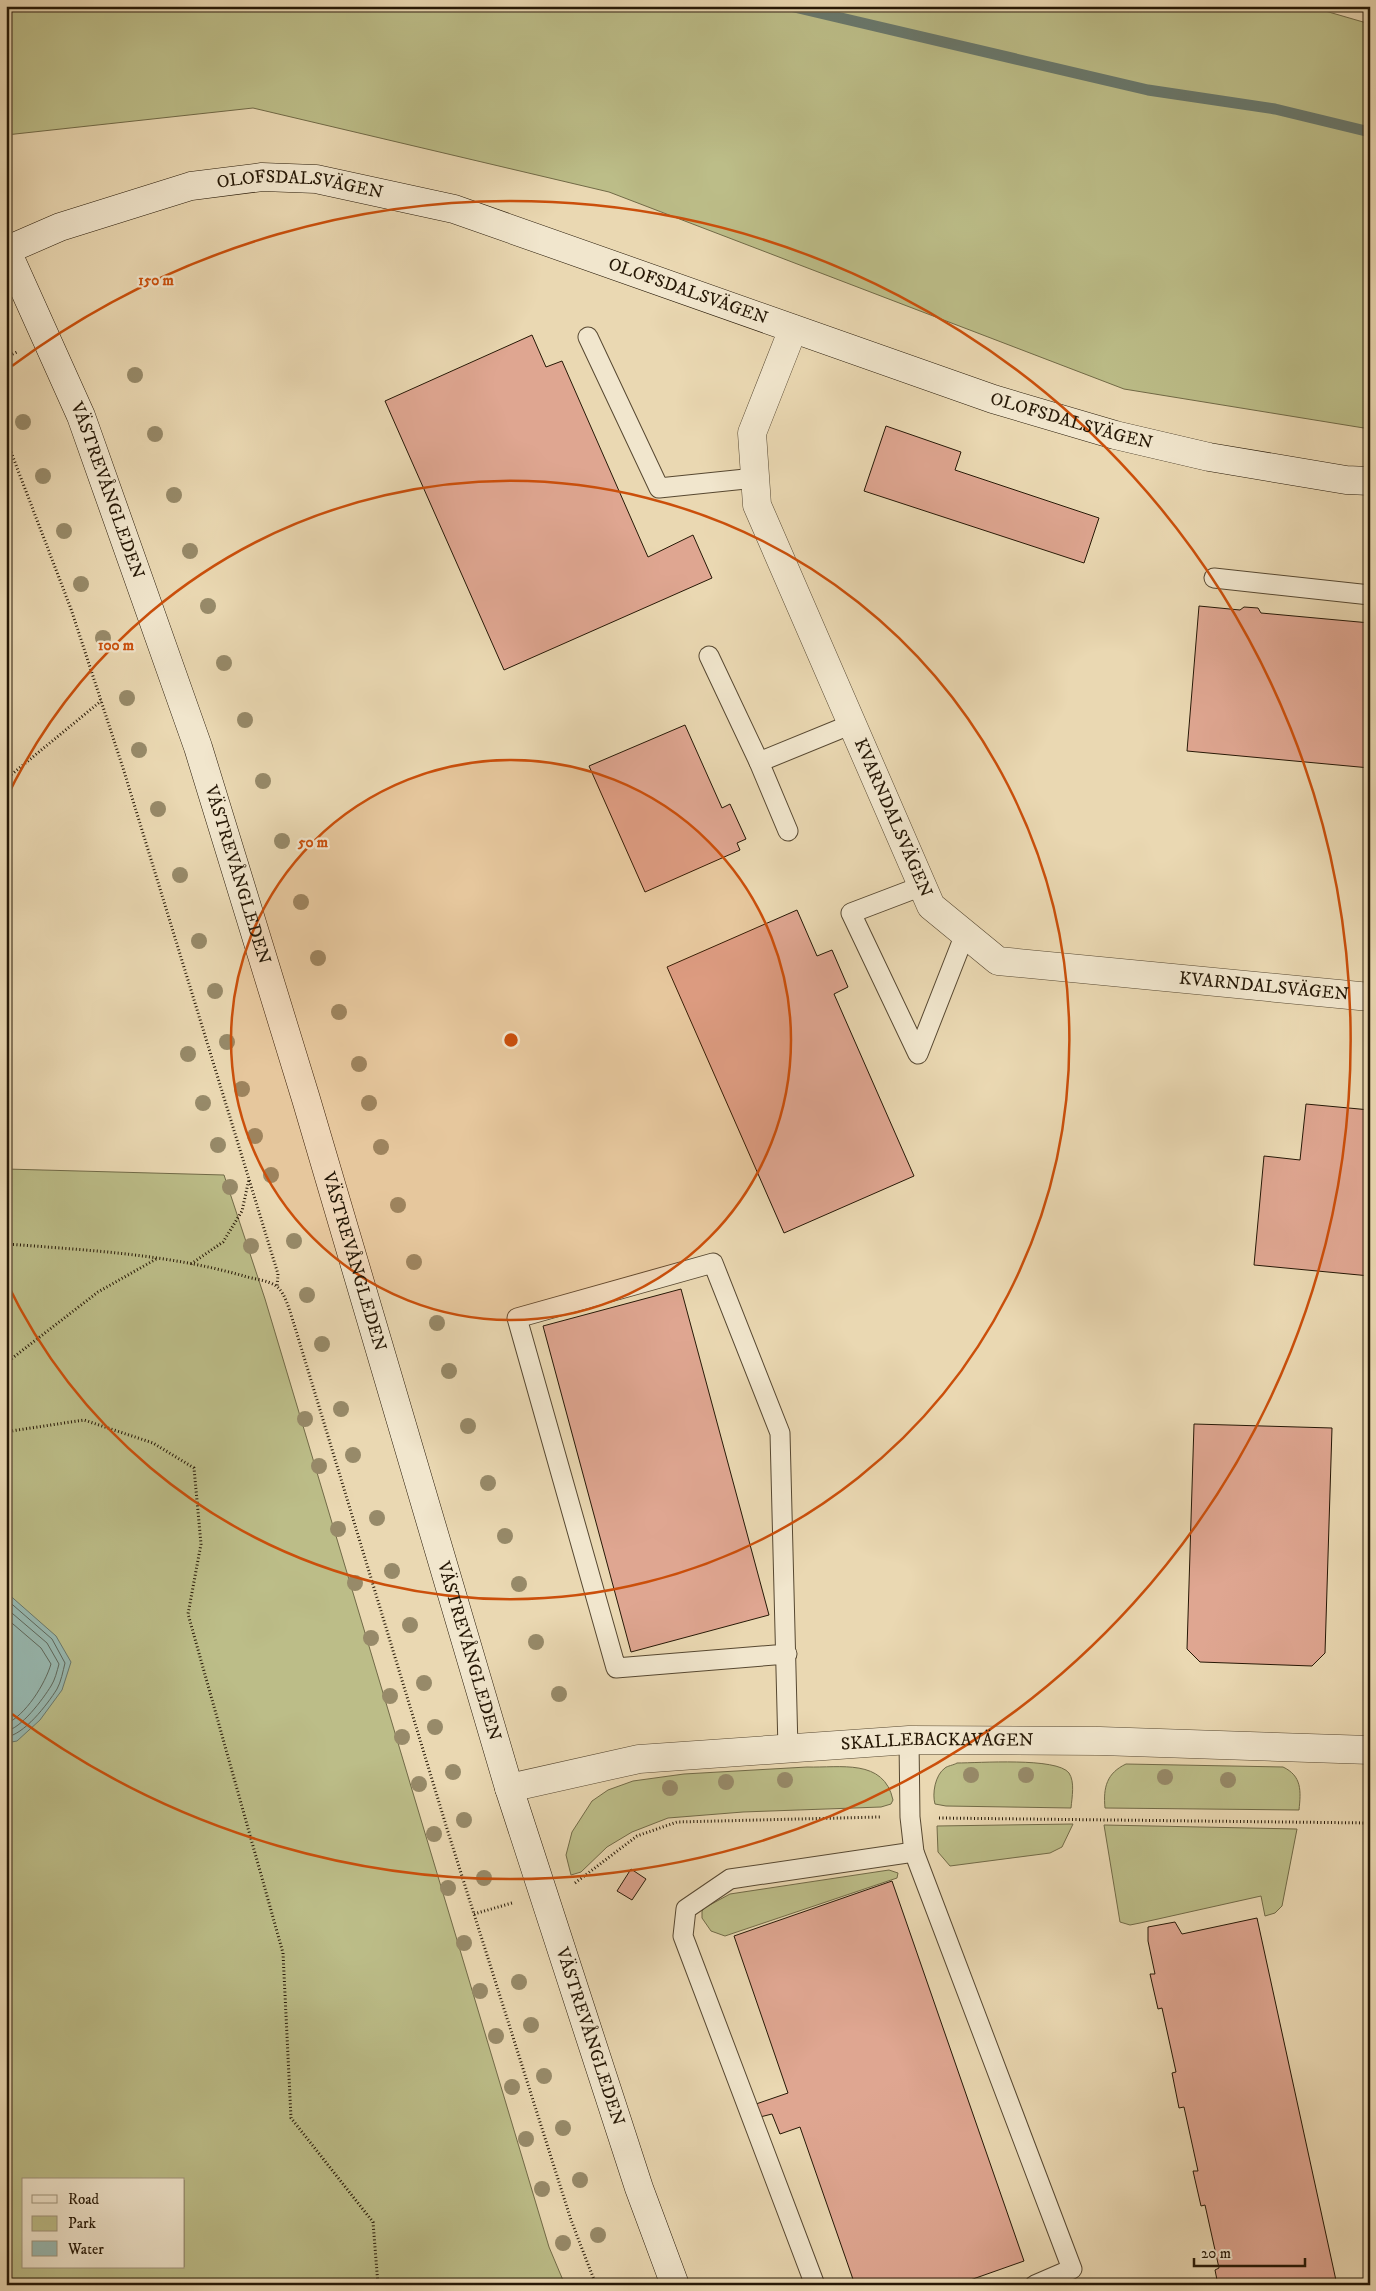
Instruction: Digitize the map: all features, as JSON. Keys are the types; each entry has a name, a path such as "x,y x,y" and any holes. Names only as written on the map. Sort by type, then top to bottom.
{"street":[{"name":"OLOFSDALSVÄGEN","path":"7,249 60,227 190,186 262,177 316,179 454,209 993,400 1115,435 1209,457 1346,480 1370,481"},
{"name":"VÄSTREVÅNGLEDEN","path":"7,249 81,416 198,747 309,1108 509,1788 638,2188 675,2285"},
{"name":"KVARNDALSVÄGEN","path":"793,329 752,433 757,505 931,906 998,961 1370,997"},
{"name":"SKALLEBACKAVÄGEN","path":"509,1788 639,1759 909,1740 1100,1741 1370,1750"}],"lane":[{"path":"588,337 660,488 755,478"},
{"path":"1214,578 1370,595"},
{"path":"709,656 759,762 788,831"},
{"path":"759,762 852,724"},
{"path":"922,886 851,913 918,1054 965,934"},
{"path":"787,1654 616,1668 517,1318 713,1263 780,1434 787,1654 788,1749"},
{"path":"909,1740 910,1817 914,1852 1072,2269 1036,2285"},
{"path":"815,2285 683,1936 686,1909 730,1879 914,1852"}],"path":[{"path":"6,440 71,609 101,701 278,1274 277,1286 294,1324 448,1832 571,2220 596,2285"},
{"path":"6,779 101,701"},
{"path":"192,1264 223,1242 242,1211 249,1178"},
{"path":"6,1244 159,1258 220,1269 277,1286"},
{"path":"6,1363 98,1292 159,1258"},
{"path":"6,1428 11,1430 84,1420 153,1443 194,1468 201,1544 188,1614 283,1953 291,2118 373,2222 378,2285"}],"green space":[{"path":"6,6 1308,6 1370,24 1370,429 1124,389 609,192 253,108 6,135"},
{"path":"6,1169 224,1175 265,1299 549,2247 565,2285 6,2285"},
{"path":"1016,1762 1062,1768 1069,1773 1072,1781 1071,1808 946,1806 935,1804 934,1790 939,1775 946,1767 957,1763"},
{"path":"1126,1764 1283,1767 1294,1775 1299,1785 1299,1810 1105,1808 1106,1787 1110,1776"},
{"path":"807,1767 846,1767 871,1771 880,1777 888,1787 893,1800 891,1804 881,1807 743,1812 668,1818 632,1832 607,1847 581,1872 571,1875 566,1855 572,1832 592,1801 608,1790 633,1781 684,1774"},
{"path":"1073,1824 1062,1847 1050,1853 950,1866 938,1852 937,1826"},
{"path":"1104,1825 1297,1829 1282,1906 1275,1913 1265,1916 1261,1896 1130,1925 1120,1922"},
{"path":"889,1870 898,1873 897,1878 725,1936 711,1931 702,1918 702,1911 706,1907 730,1894"}],"water":[{"path":"6,1592 56,1636 71,1662 62,1690 40,1720 17,1741 6,1743"}],"building":[{"path":"532,335 546,367 562,361 648,557 693,535 712,578 504,670 385,401"},
{"path":"886,426 961,452 955,470 1099,518 1084,563 864,491"},
{"path":"1199,606 1240,610 1244,607 1258,608 1261,613 1370,623 1370,768 1187,751"},
{"path":"685,725 722,808 730,804 746,839 737,843 740,850 645,892 589,766"},
{"path":"797,910 817,956 832,950 848,987 834,994 914,1176 784,1233 667,967"},
{"path":"1306,1104 1370,1110 1370,1276 1254,1265 1264,1156 1300,1160"},
{"path":"681,1289 769,1615 631,1652 543,1326"},
{"path":"1194,1424 1332,1428 1325,1653 1312,1666 1200,1662 1187,1649"},
{"path":"631,1869 646,1879 632,1900 617,1891"},
{"path":"892,1881 1024,2261 956,2285 855,2285 800,2127 780,2134 772,2114 760,2117 756,2104 788,2093 734,1936"},
{"path":"1257,1918 1337,2285 1218,2285 1215,2270 1219,2268 1205,2205 1201,2206 1193,2171 1198,2171 1184,2107 1179,2108 1172,2073 1176,2072 1162,2008 1158,2009 1150,1974 1155,1974 1148,1941 1148,1927 1175,1922 1182,1934"}],"waterway":[{"path":"790,6 1148,90 1275,109 1370,132"}]}
